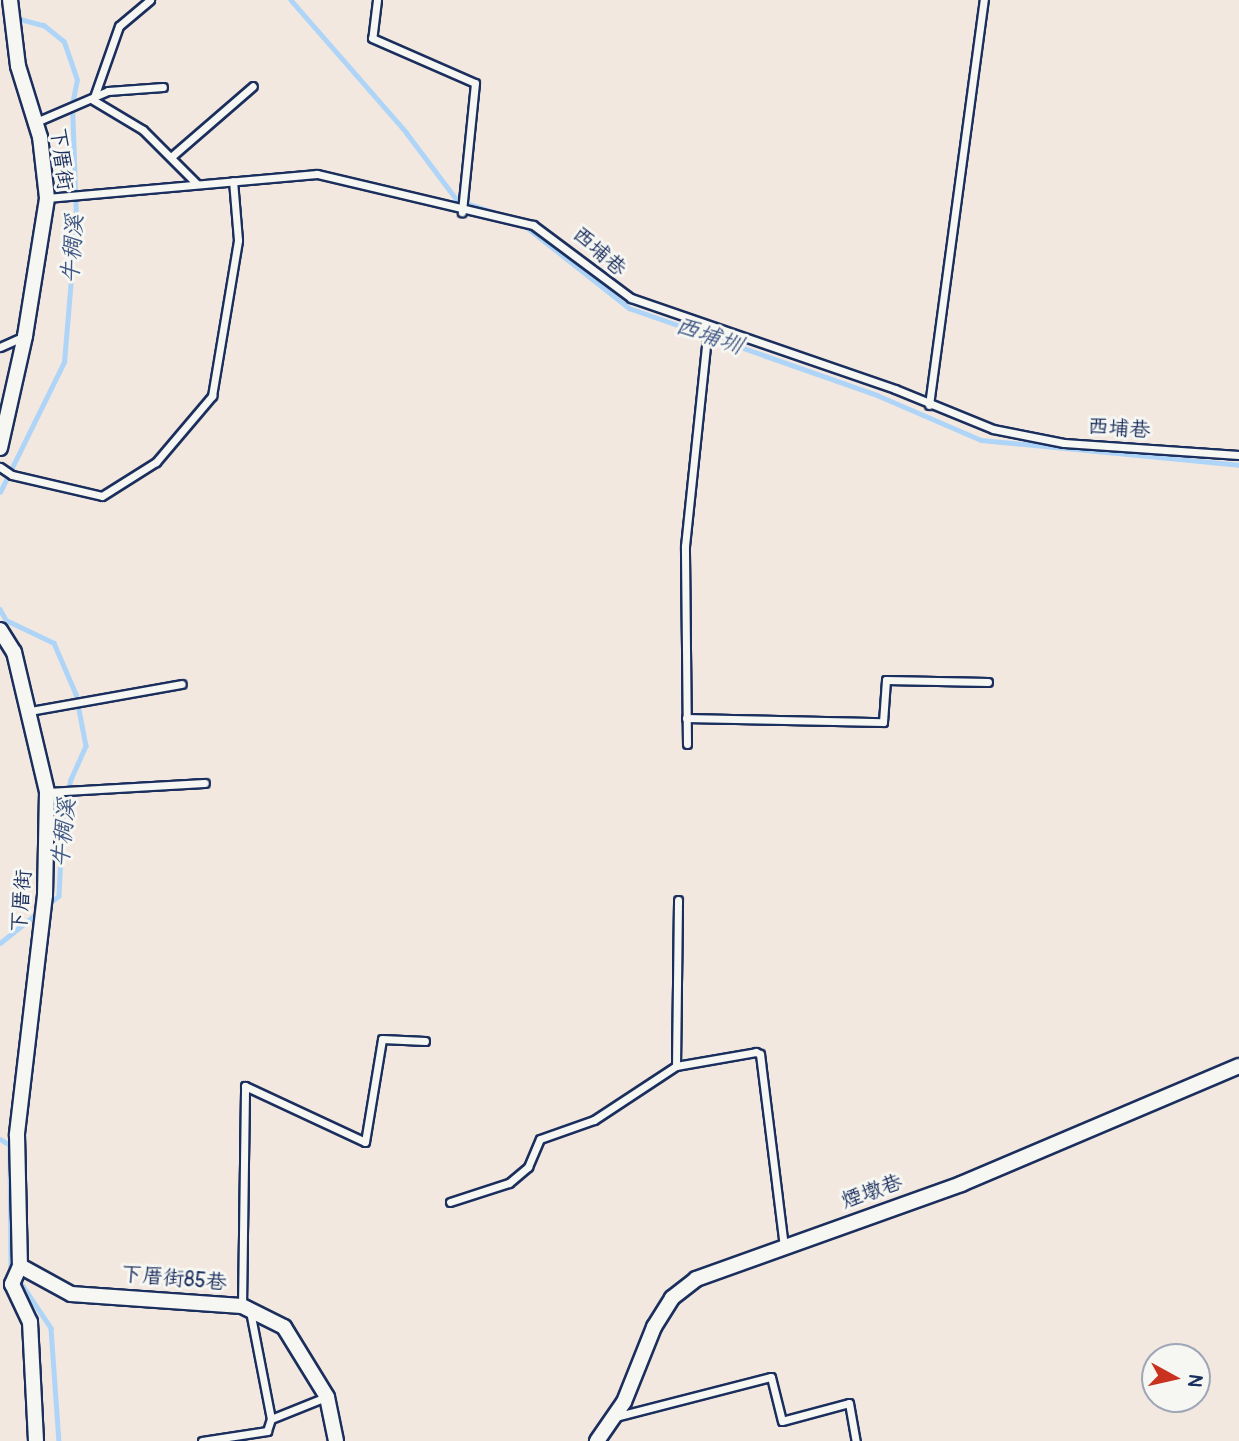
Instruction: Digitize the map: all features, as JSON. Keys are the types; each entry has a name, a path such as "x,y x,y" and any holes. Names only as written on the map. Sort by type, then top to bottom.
{"street":[{"name":"下厝街","path":"0,448 52,197 36,122 18,66 10,0"},
{"name":"下厝街","path":"0,630 14,652 47,792 43,920 17,1135 20,1266"},
{"name":"煙墩巷","path":"597,1441 614,1418 654,1327 672,1298 696,1279 961,1184 1239,1066"},
{"path":"20,1266 6,1287 30,1322 36,1441"},
{"name":"下厝街85巷","path":"20,1266 71,1294 246,1308 284,1327 327,1397 336,1441"}],"lane":[{"path":"93,100 119,26 150,0"},
{"path":"377,0 372,38 475,83 466,195 462,212"},
{"path":"929,405 984,0"},
{"path":"171,157 253,86"},
{"path":"36,122 123,87 163,87"},
{"path":"93,100 143,130 197,184"},
{"name":"西埔巷","path":"52,197 317,174 462,212 533,225 557,240 617,292 708,327 1032,439 1239,455"},
{"path":"1,468 12,475 102,496 156,462 212,397 238,240 233,181"},
{"path":"687,744 685,546 708,327"},
{"path":"0,347 25,336"},
{"path":"686,718 883,722 886,680 988,682"},
{"path":"30,711 182,684"},
{"path":"47,792 75,793 205,783"},
{"path":"676,1066 678,900"},
{"path":"202,1441 267,1431 271,1419 246,1308 244,1086 365,1142 382,1039 425,1041"},
{"path":"450,1202 509,1183 528,1167 540,1139 594,1121 676,1066 760,1054 784,1246"},
{"path":"614,1418 771,1377 782,1421 849,1403 856,1441"},
{"path":"271,1419 327,1397"}],"waterway":[{"name":"西埔圳","path":"291,0 406,132 457,200 517,220"},
{"name":"牛稠溪","path":"0,492 64,362 76,219 72,105 77,80 64,42 44,26 22,20"},
{"name":"西埔圳","path":"524,225 629,308 877,395 981,440 1239,465"},
{"name":"牛稠溪","path":"0,609 6,620 54,643 76,694 86,746 71,779 63,816 59,896 47,906"},
{"name":"牛稠溪","path":"0,943 40,911"},
{"name":"牛稠溪","path":"0,1139 10,1145 11,1268 51,1328 59,1441"}]}
